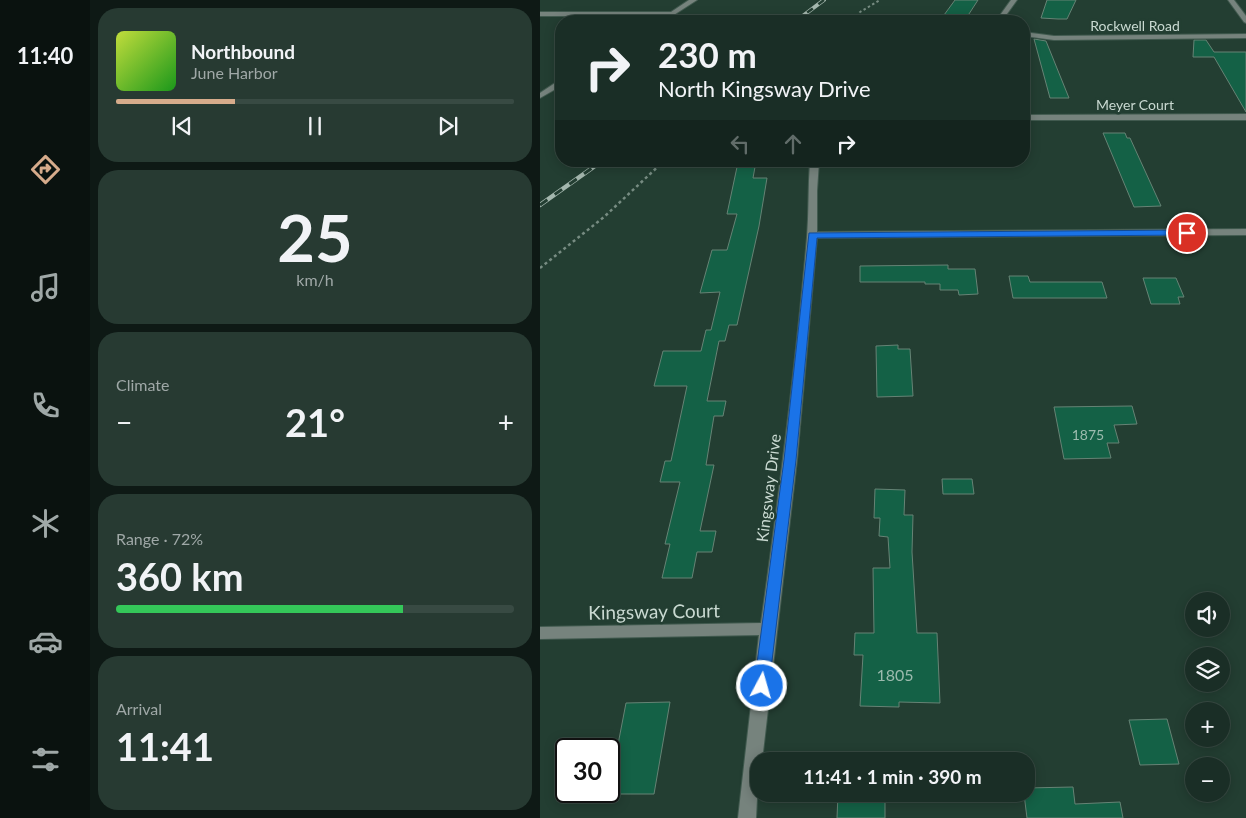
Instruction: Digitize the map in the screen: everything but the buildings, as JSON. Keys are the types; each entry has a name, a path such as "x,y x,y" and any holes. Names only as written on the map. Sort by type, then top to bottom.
{"street":[{"path":"540,14 672,14 694,0"},
{"path":"1003,15 1014,0"},
{"path":"1231,0 1246,21"},
{"name":"Rockwell Road","path":"1030,35 1054,38 1246,36"},
{"path":"540,96 555,87"},
{"name":"Meyer Court","path":"1030,118 1246,117"},
{"name":"Kingsway Drive","path":"747,818 768,629 790,460 812,235 812,191 814,167"},
{"path":"812,235 1246,232"},
{"name":"Kingsway Court","path":"540,633 768,629"}],"path":[{"path":"858,15 880,0"},
{"path":"540,268 574,245 619,206 658,167"}],"railway":[{"path":"804,15 824,0"},
{"path":"540,205 594,167"}],"route":[{"path":"762,686 790,460 812,235 1187,233"}]}
